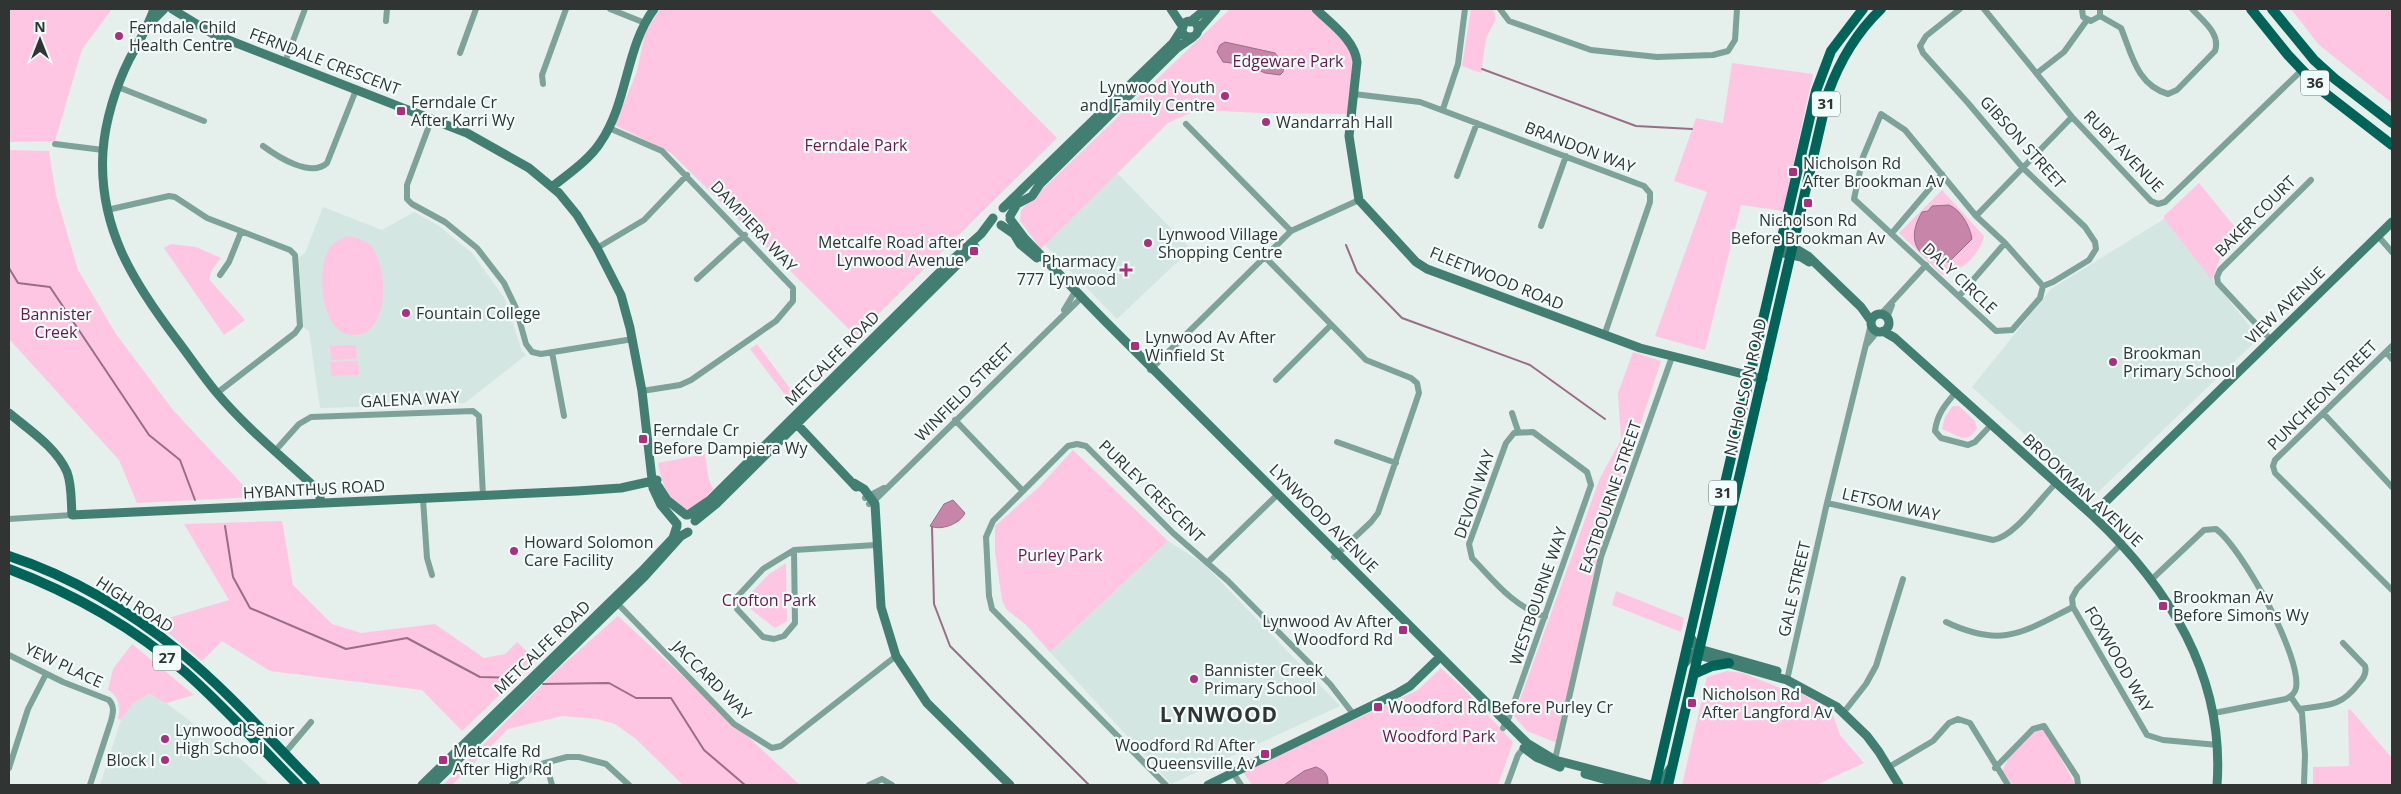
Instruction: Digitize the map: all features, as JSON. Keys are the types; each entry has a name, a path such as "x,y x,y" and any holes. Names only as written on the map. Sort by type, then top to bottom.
{"main road":[{"name":"NICHOLSON ROAD","path":"1655,785 1816,91 1823,69 1838,40 1862,9"},
{"name":"NICHOLSON ROAD","path":"1668,785 1828,93 1837,69 1850,45 1867,22 1881,9"},
{"name":"36","path":"2251,9 2302,70 2341,106 2392,145"},
{"path":"2266,9 2303,55 2302,70"},
{"name":"36","path":"2272,9 2322,67 2392,123"},
{"path":"2302,70 2310,66 2322,67"},
{"name":"HIGH ROAD","path":"9,556 81,587 154,632 213,682 316,785"},
{"name":"HIGH ROAD","path":"9,569 76,598 160,652 209,695 298,785"},
{"path":"1694,674 1712,666 1730,663"}],"street":[{"path":"154,9 148,25 128,61 118,87 103,150 108,210 114,237 137,285 217,393 274,452 320,492 315,503"},
{"path":"148,25 164,9"},
{"name":"FERNDALE CRESCENT","path":"172,9 213,34 467,133 517,160 552,187 577,215 616,282 633,340 655,484 661,505 677,525"},
{"path":"285,62 305,9"},
{"path":"386,21 387,9"},
{"path":"460,53 476,9"},
{"path":"543,84 542,75 566,9"},
{"path":"610,9 645,23"},
{"path":"552,187 600,144 619,104 645,23 654,9"},
{"name":"METCALFE ROAD","path":"422,785 615,601 669,542 680,517 690,517 794,421 951,261 997,223 1007,223 1018,204 1032,196 1040,184 1143,77 1186,25 1206,9"},
{"name":"METCALFE ROAD","path":"997,223 995,211 1003,208 1143,77 1195,33 1216,9"},
{"path":"1151,369 1290,231 1359,200 1349,136 1358,62 1356,53 1351,44 1316,9"},
{"path":"1443,109 1458,64 1465,9"},
{"path":"1500,9 1504,17 1509,21 1579,47 1605,53 1657,57 1713,55 1728,51 1734,40 1737,9"},
{"name":"GIBSON STREET","path":"1960,9 1926,36 1920,46 1934,67 1968,102 2023,168 2085,227 2095,242 2096,248 2089,260 2043,286"},
{"name":"RUBY AVENUE","path":"1984,9 2072,117 2151,201 2158,204 2165,202 2302,70"},
{"path":"2082,9 2083,17 2086,20"},
{"path":"2100,9 2100,16"},
{"path":"2100,16 2121,28 2132,60 2139,73 2160,92 2168,94 2177,90 2215,51 2218,43 2215,35 2192,9"},
{"path":"1172,10 1186,25 1187,36 1195,33 1196,24 1186,25"},
{"path":"2086,20 2095,20 2100,16"},
{"path":"2037,74 2064,52 2086,20"},
{"path":"118,87 204,121"},
{"path":"263,146 276,156 310,169 322,168 327,163 356,90"},
{"name":"BRANDON WAY","path":"1354,94 1418,101 1644,186 1650,193 1650,202 1604,336"},
{"name":"DALY CIRCLE","path":"1881,114 1905,130 1976,216 2005,243 2043,286 2040,298 2012,330 1996,331 1960,295 1854,199 1863,157 1881,114"},
{"path":"1976,216 2072,117"},
{"path":"432,118 407,185 407,198 412,204 445,222 477,248 504,283 516,308 526,344 532,352 541,354 633,340"},
{"path":"1458,176 1477,123"},
{"path":"1186,124 1290,231"},
{"name":"DAMPIERA WAY","path":"609,128 662,151 745,235 793,288 793,301 776,320 691,380 680,385 642,391"},
{"path":"55,144 103,150"},
{"path":"1541,226 1566,156"},
{"path":"1892,233 1942,174"},
{"path":"597,248 644,220 687,175"},
{"name":"BAKER COURT","path":"2271,340 2218,283 2217,277 2220,270 2310,180"},
{"path":"108,210 169,196 175,197 207,218 290,250 295,254 300,326 295,333 217,393"},
{"name":"FLEETWOOD ROAD","path":"1359,200 1416,262 1427,269 1604,336 1672,357 1763,379"},
{"path":"1003,208 1010,217"},
{"name":"LYNWOOD AVENUE","path":"1010,217 1026,239 1077,296"},
{"name":"VIEW AVENUE","path":"2092,515 2392,222"},
{"name":"LYNWOOD AVENUE","path":"997,223 1014,234 1020,244 1039,259 1151,369 1536,757 1625,785"},
{"path":"220,275 229,262 241,232"},
{"path":"697,280 745,235"},
{"path":"2378,236 2392,252"},
{"path":"1960,295 2005,243"},
{"name":"BROOKMAN AVENUE","path":"1780,248 1808,256 1818,268 2122,543 2175,615 2192,646 2206,681 2214,713 2218,744 2217,785"},
{"path":"1264,257 1366,360 1411,378 1419,388 1420,393 1378,513 1336,556"},
{"name":"LETSOM WAY","path":"1926,265 1893,302 1865,347 1827,503 1993,540 2002,539 2011,531 2056,483"},
{"name":"WINFIELD STREET","path":"869,500 887,487 1060,316 1077,296"},
{"path":"1276,380 1331,325"},
{"name":"PUNCHEON STREET","path":"2392,346 2275,460 2273,466 2275,473 2392,590"},
{"path":"552,352 564,416"},
{"path":"2386,352 2392,359"},
{"name":"EASTBOURNE STREET","path":"1554,763 1601,557 1672,357"},
{"path":"1956,392 1944,405 1936,418 1935,431 1941,438 1968,445 1975,442 1991,425"},
{"name":"GALENA WAY","path":"274,452 300,424 311,417 473,410 480,416 483,496"},
{"path":"9,413 45,443 67,471 70,481 72,515"},
{"path":"1512,413 1518,432"},
{"path":"2322,413 2392,487"},
{"path":"955,420 1023,491"},
{"path":"794,421 869,500 875,529 881,607 896,656 926,703 1010,785"},
{"name":"WESTBOURNE WAY","path":"1504,726 1545,618 1591,486 1588,472 1533,432 1518,432"},
{"name":"DEVON WAY","path":"1518,432 1510,436 1506,443 1469,544 1469,551 1472,558 1513,601 1545,618"},
{"path":"1336,442 1396,463"},
{"name":"PURLEY CRESCENT","path":"1166,785 992,609 989,596 986,538 988,528 993,520 1068,446 1077,444 1086,446 1173,533 1207,563 1330,684 1354,714"},
{"name":"FERNDALE CRESCENT","path":"655,484 667,500 690,517"},
{"name":"HYBANTHUS ROAD","path":"9,519 483,496 621,488 655,484"},
{"path":"1207,563 1276,495"},
{"path":"423,499 427,558 432,575"},
{"name":"GALE STREET","path":"1787,678 1827,503"},
{"name":"METCALFE ROAD","path":"432,785 681,536 694,528 690,517"},
{"path":"677,525 682,532 688,532"},
{"path":"2151,580 2204,530 2216,530 2222,534 2250,573 2278,624 2296,682 2296,688 2291,696 2286,699 2214,713"},
{"name":"FOXWOOD WAY","path":"2122,543 2077,589 2072,598 2073,607 2147,735 2163,740 2218,744"},
{"path":"794,550 795,623 784,636 774,639 763,637 738,610 737,598 763,569 794,550 876,545"},
{"path":"1840,709 1866,684 1876,666 1903,579"},
{"name":"JACCARD WAY","path":"615,601 734,724 772,748 781,746 896,656"},
{"path":"1946,622 1960,628 1999,637 2018,634 2073,607"},
{"path":"1690,636 1702,656 1787,678"},
{"path":"2300,709 2342,702 2364,678 2365,666 2343,643"},
{"path":"1683,665 1703,650 1728,656 1822,693 1867,736 1899,785"},
{"name":"YEW PLACE","path":"9,655 46,674 109,700 112,704 114,711 90,785"},
{"path":"1208,785 1410,686 1438,659"},
{"path":"9,768 28,709 46,674"},
{"path":"2291,696 2300,709 2305,739 2304,784"},
{"path":"1889,767 1933,740 1949,724 1958,719 1970,723 1995,768 2008,785"},
{"path":"284,754 311,722"},
{"path":"1995,768 2033,729 2044,726 2077,776 2078,785"},
{"path":"1507,785 1518,755 1525,745"},
{"path":"512,785 526,772 546,763 567,757 600,762 611,768 629,785"},
{"path":"546,763 552,785"},
{"name":"LYNWOOD AVENUE","path":"1554,763 1650,785"},
{"path":"1660,785 1673,764"},
{"path":"1233,774 1241,785"},
{"path":"869,785 882,779 892,785"}],"shaded area":[{"path":"1225,42 1275,53 1284,65 1283,72 1280,75 1265,73 1247,65 1223,62 1217,52 1220,45"},
{"path":"1117,173 1191,249 1117,319 1045,245"},
{"path":"1949,205 1964,219 1972,239 1949,262 1937,261 1921,253 1917,247 1915,231 1922,212 1928,211 1932,206"},
{"name":"Fountain College","path":"323,207 382,230 414,212 439,226 472,253 505,299 522,351 526,355 465,403 320,408 309,331 303,327 299,258 305,253"},
{"name":"Brookman Primary School","path":"2164,219 2259,338 2094,496 1972,387 2051,289"},
{"path":"953,500 965,513 963,517 950,526 939,528 930,526 944,504"},
{"name":"Bannister Creek Primary School","path":"1168,541 1204,564 1340,706 1171,784 1050,652"},
{"name":"Lynwood Senior High School","path":"149,694 166,703 242,760 269,785 100,785 121,720 133,703"},
{"path":"1316,767 1326,774 1328,785 1284,785 1304,771"}],"green space":[{"path":"9,9 112,9 82,49 55,141 9,142"},
{"name":"Ferndale Park","path":"660,9 929,9 1057,138 856,336 671,153 615,125 637,71 645,33"},
{"name":"Edgeware Park","path":"1230,9 1310,9 1347,45 1353,55 1347,114 1197,110 1168,123 1041,249 1020,221 1021,210"},
{"path":"1471,9 1493,9 1495,13 1495,21 1486,38 1481,73 1462,66"},
{"path":"2291,9 2392,9 2392,103 2319,45"},
{"path":"1732,63 1813,74 1783,211 1741,205 1705,350 1655,336 1707,192 1674,181 1696,118 1723,123"},
{"name":"Bannister Creek","path":"9,150 49,151 56,195 78,270 116,334 173,410 254,497 137,503 119,460 9,339"},
{"path":"2199,183 2243,237 2220,258 2212,280 2164,219 2164,216"},
{"path":"1942,190 1984,236 1978,250 1969,262 1956,270 1942,275 1899,233"},
{"path":"348,236 364,241 372,247 378,257 383,285 379,314 373,326 364,333 351,335 340,331 332,322 326,309 322,279 328,251 334,243"},
{"path":"171,244 196,247 221,258 212,270 209,279 245,320 224,335 164,248"},
{"path":"757,344 795,395 789,400 750,349"},
{"path":"356,345 357,359 331,360 330,346"},
{"path":"1633,352 1661,361 1608,524 1592,580 1557,743 1527,731 1514,716 1600,478 1621,440 1618,393"},
{"path":"358,361 359,375 331,376 330,362"},
{"path":"1953,406 1959,406 1975,421 1977,429 1969,437 1962,438 1942,429 1945,417"},
{"name":"Purley Park","path":"1073,450 1168,541 1050,652 1025,624 1006,609 1002,600 995,552 995,526 1039,487"},
{"path":"705,454 709,480 713,489 698,505 688,510 670,498 661,478 658,463"},
{"path":"282,521 293,585 332,624 361,633 435,624 484,658 505,654 517,642 536,660 462,731 422,690 270,671 222,641 202,661 155,622 229,600 184,524"},
{"name":"Crofton Park","path":"786,563 787,621 775,628 748,607 747,597 768,575"},
{"path":"1616,591 1684,618 1681,632 1612,605"},
{"path":"618,616 800,785 683,785 636,739 615,724 597,719 562,716 508,729 452,785 443,785 558,669"},
{"path":"132,644 194,695 166,703 149,694 133,703 121,720 118,719 117,699 108,690 113,669"},
{"name":"Woodford Park","path":"1441,668 1463,688 1513,742 1498,785 1252,785 1243,772 1418,690"},
{"path":"1727,671 1743,673 1778,687 1801,693 1832,712 1840,735 1864,763 1816,785 1682,785 1707,677"},
{"path":"2350,709 2392,758 2392,785 2313,785 2313,767 2349,766 2348,710"},
{"path":"2044,728 2075,784 2013,785 2002,772 2008,759 2036,729"}],"waterway":[{"path":"1482,69 1636,126 1692,129"},
{"path":"1346,245 1357,272 1402,318 1530,365 1605,419"},
{"name":"Bannister Creek","path":"9,268 18,283 50,287 149,435 180,460 195,500"},
{"name":"Bannister Creek","path":"225,526 233,577 250,608 346,649 407,638 480,677 518,678"},
{"path":"932,527 934,604 950,646 1089,785"},
{"name":"Bannister Creek","path":"543,684 609,683 636,698 671,698 704,750 745,785"}],"place":[{"name":"Ferndale Child Health Centre","path":"119,36"},
{"name":"Lynwood Youth and Family Centre","path":"1225,96"},
{"name":"Ferndale Cr After Karri Wy","path":"401,111"},
{"name":"Wandarrah Hall","path":"1266,122"},
{"name":"Nicholson Rd After Brookman Av","path":"1793,172"},
{"name":"Nicholson Rd Before Brookman Av","path":"1808,203"},
{"name":"Lynwood Village Shopping Centre","path":"1148,243"},
{"name":"Metcalfe Road after Lynwood Avenue","path":"974,251"},
{"name":"Pharmacy 777 Lynwood","path":"1126,270"},
{"name":"Fountain College","path":"406,313"},
{"name":"Lynwood Av After Winfield St","path":"1135,346"},
{"name":"Brookman Primary School","path":"2113,362"},
{"name":"Ferndale Cr Before Dampiera Wy","path":"643,439"},
{"name":"Howard Solomon Care Facility","path":"514,551"},
{"name":"Brookman Av Before Simons Wy","path":"2163,606"},
{"name":"Lynwood Av After Woodford Rd","path":"1403,630"},
{"name":"Bannister Creek Primary School","path":"1194,679"},
{"name":"Nicholson Rd After Langford Av","path":"1692,703"},
{"name":"Woodford Rd Before Purley Cr","path":"1378,707"},
{"name":"Lynwood Senior High School","path":"165,739"},
{"name":"Woodford Rd After Queensville Av","path":"1265,754"},
{"name":"Block I","path":"165,760"},
{"name":"Metcalfe Rd After High Rd","path":"443,760"}],"district":[{"name":"LYNWOOD","path":"1219,715"}]}
